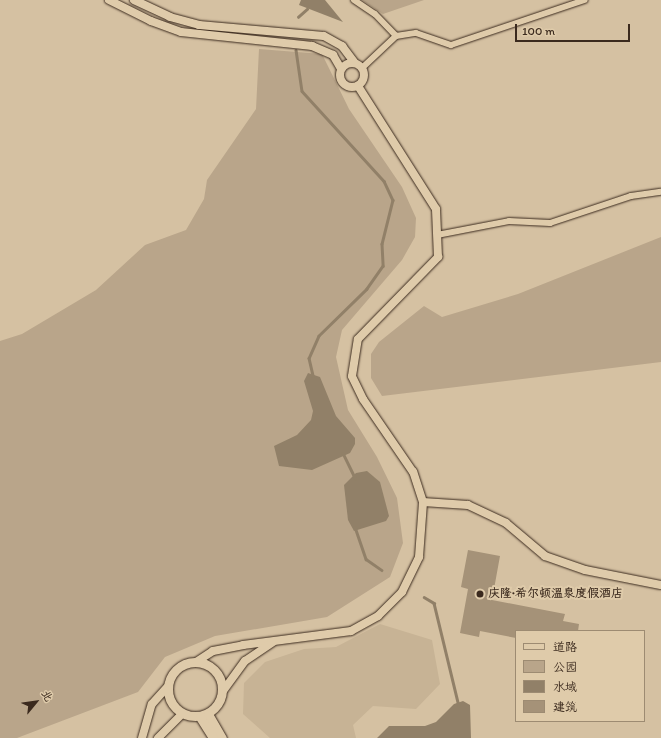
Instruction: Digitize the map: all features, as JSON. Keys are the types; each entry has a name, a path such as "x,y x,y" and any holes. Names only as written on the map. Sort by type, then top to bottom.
{"main road":[{"path":"196,662 215,671 223,690 218,704 204,715 182,714 171,702 168,686 177,669 196,662"},
{"path":"204,715 213,738"},
{"path":"204,715 222,738"}],"street":[{"path":"109,0 150,21 181,32 312,46 333,55 341,69 343,84 358,86"},
{"path":"134,0 170,17 198,25 324,36 342,46 358,66 364,80 358,86"},
{"path":"354,0 375,14 396,36"},
{"path":"341,69 358,66 396,36 416,33 451,45 585,0"},
{"path":"196,662 213,652 351,631 378,616 402,592 419,557 424,502 413,472 363,398 352,376 358,339 438,257 436,209 358,86"},
{"path":"437,235 510,221 550,223 631,196 661,192"},
{"path":"424,502 468,505 506,523 545,556 585,570 661,585"},
{"path":"223,690 246,661 274,642"},
{"path":"142,738 152,704 168,686"},
{"path":"158,738 182,714"}],"shaded area":[{"path":"380,624 432,640 440,684 416,709 373,706 353,725 356,738 270,738 243,714 244,683 265,662 304,649 336,647"}],"green space":[{"path":"362,0 424,0 383,14"},
{"path":"259,49 322,54 349,109 402,187 416,218 415,237 402,260 342,330 336,357 348,410 377,457 397,498 403,543 390,577 327,617 215,636 165,657 138,692 17,738 0,738 0,341 22,334 96,290 145,245 186,230 204,199 207,180 256,109"},
{"path":"661,237 661,362 382,396 371,378 371,354 379,342 424,306 442,317 518,294"}],"water":[{"path":"301,0 325,0 343,22 299,5"},
{"path":"308,373 320,377 336,416 355,438 355,444 350,453 312,470 279,466 274,446 297,435 311,420 313,411 304,381"},
{"path":"367,471 380,482 389,516 386,521 354,531 348,520 344,485 356,473"},
{"path":"463,701 470,705 471,738 377,738 389,726 425,726 436,722 454,704"}],"building":[{"name":"庆隆·希尔顿温泉度假酒店","path":"468,550 500,556 492,600 565,614 563,621 579,624 578,630 515,630 515,638 480,631 479,637 460,633 468,589 461,587"}],"waterway":[{"path":"298,17 307,9"},
{"path":"296,50 302,91 384,181 393,200 382,244 383,266 367,289 319,336 309,358 313,376"},
{"path":"343,453 355,478"},
{"path":"355,527 366,559 382,570"},
{"path":"424,597 434,603 459,706"}],"place":[{"name":"庆隆·希尔顿温泉度假酒店","path":"480,594"}]}
